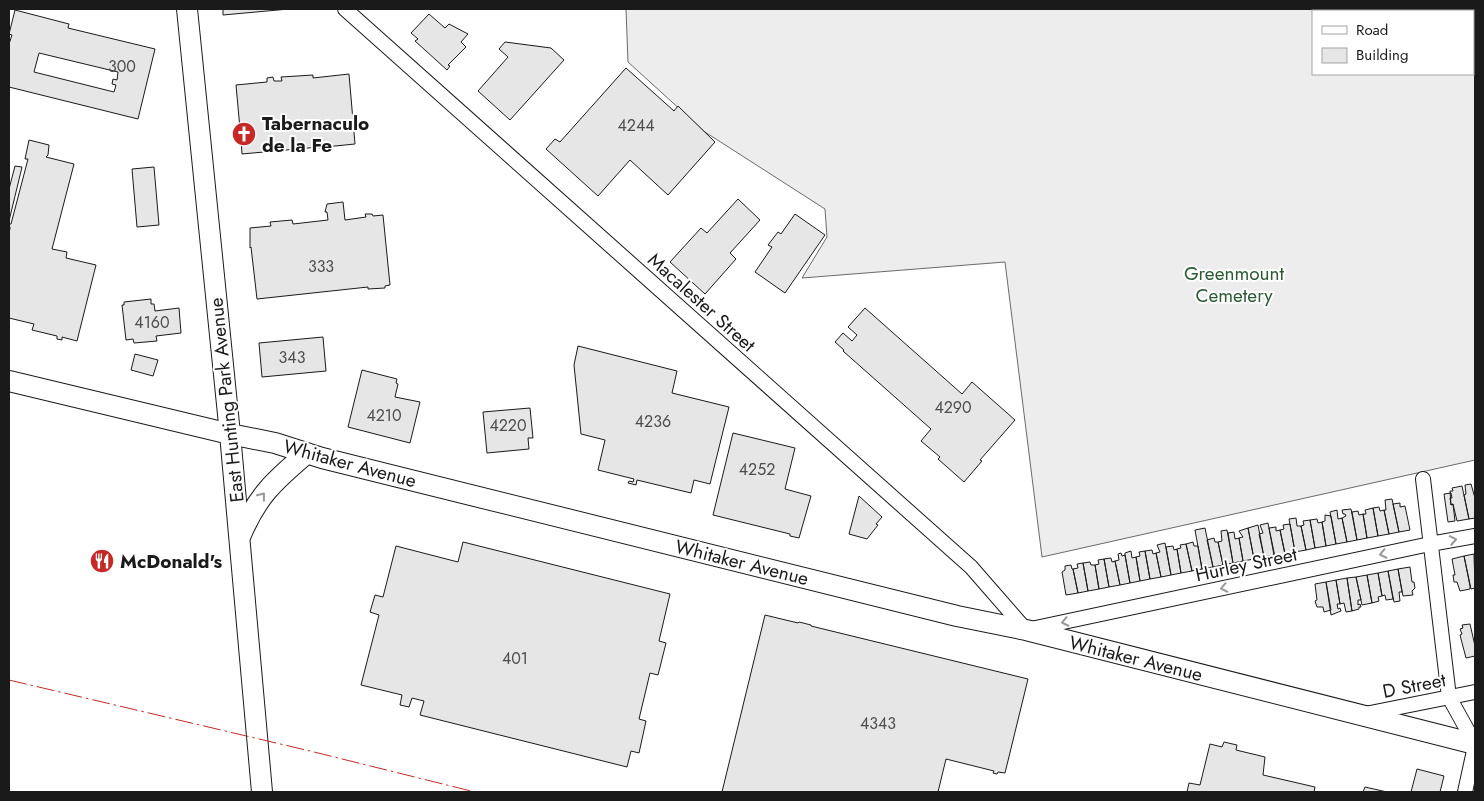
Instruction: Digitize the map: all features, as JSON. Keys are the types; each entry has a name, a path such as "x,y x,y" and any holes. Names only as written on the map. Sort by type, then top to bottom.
{"main road":[{"name":"East Hunting Park Avenue","path":"187,9 230,434 262,792"},
{"name":"Whitaker Avenue","path":"9,381 275,443 307,453 938,612 1026,630 1475,745"},
{"path":"239,539 248,516 259,500 275,480 307,453"}],"street":[{"name":"Macalester Street","path":"345,9 971,567 1026,630"},
{"path":"1423,479 1449,697 1475,745 1465,792"},
{"name":"Hurley Street","path":"1026,630 1475,536"},
{"name":"D Street","path":"1360,715 1475,692"}],"shaded area":[{"name":"Greenmount Cemetery","path":"626,9 1475,9 1475,460 1042,557 1005,262 802,278 827,237 825,209 705,132 628,62"}],"building":[{"path":"223,9 289,9 223,15"},
{"path":"15,10 69,24 68,28 155,49 138,119 9,87 9,44 12,35 9,34","holes":["39,53 118,72 117,80 113,79 112,84 116,85 114,92 34,72"]},
{"path":"429,14 445,28 449,24 468,34 461,42 466,47 448,65 450,66 447,70 415,41 418,39 411,33"},
{"path":"505,42 551,48 564,60 510,120 478,91 508,57 499,49"},
{"path":"626,68 674,111 678,106 715,142 668,195 630,160 598,196 546,149 555,139 560,142"},
{"path":"349,74 355,144 320,149 319,147 242,154 238,129 240,129 236,85 267,82 267,78 273,77 274,81 282,81 281,77 313,75 313,78"},
{"path":"29,140 49,145 46,157 74,164 52,249 67,252 66,258 96,265 77,341 62,337 62,340 57,339 57,336 32,330 34,324 9,318 9,224 11,224 28,159 25,159"},
{"path":"15,166 22,167 9,221 9,189"},
{"path":"154,167 159,225 137,227 132,169"},
{"path":"738,199 760,220 730,253 736,259 705,294 670,262 701,228 707,233"},
{"path":"343,202 345,220 366,217 365,214 372,214 373,216 383,215 390,285 385,286 385,288 368,289 368,287 257,299 250,248 250,228 271,226 270,222 292,220 293,224 328,220 327,212 325,212 327,204"},
{"path":"795,214 825,235 785,293 755,272 772,247 768,245 778,232 781,234"},
{"path":"151,299 151,304 154,304 155,311 179,308 181,333 156,336 157,341 134,343 133,339 126,340 122,305 124,305 124,302"},
{"path":"865,308 962,394 972,382 1015,420 980,460 982,461 964,482 938,459 940,457 921,441 931,429 835,342 843,333 852,341 857,335 848,327"},
{"path":"323,337 326,371 262,377 259,343"},
{"path":"578,346 677,371 672,393 729,407 710,484 694,480 691,493 637,480 636,485 628,483 629,481 633,482 634,479 598,470 605,440 581,434 574,365"},
{"path":"135,354 158,360 153,376 131,370"},
{"path":"362,370 397,379 396,383 398,384 395,397 420,402 410,443 348,427"},
{"path":"530,408 533,438 528,438 529,449 487,453 483,412"},
{"path":"733,433 795,448 785,489 811,496 799,538 790,536 790,534 713,515"},
{"path":"1471,484 1475,498 1475,518 1469,519 1464,495 1466,494 1465,485"},
{"path":"1462,486 1469,519 1457,521 1453,504 1451,505 1450,491 1453,491 1452,488"},
{"path":"1451,493 1451,505 1453,504 1455,521 1448,522 1444,494"},
{"path":"859,496 882,517 867,539 849,534"},
{"path":"1392,499 1399,532 1389,534 1384,510 1386,510 1385,500"},
{"path":"1400,503 1400,507 1405,506 1410,530 1399,532 1393,504"},
{"path":"1379,507 1380,511 1384,510 1389,534 1378,536 1373,508"},
{"path":"1373,508 1378,536 1367,538 1363,514 1366,514 1365,510"},
{"path":"1351,509 1357,540 1347,542 1342,518 1346,516 1342,510"},
{"path":"1337,510 1338,519 1342,518 1347,542 1336,544 1330,512"},
{"path":"1358,511 1359,515 1363,514 1367,538 1357,540 1352,512"},
{"path":"1325,515 1331,516 1336,544 1326,546 1322,522 1325,521"},
{"path":"1296,518 1297,526 1301,526 1306,550 1295,552 1289,519"},
{"path":"1317,519 1318,523 1322,522 1326,546 1315,548 1310,520"},
{"path":"1310,520 1315,548 1306,550 1301,526 1304,525 1303,521"},
{"path":"1268,523 1274,555 1264,557 1259,534 1263,533 1260,525"},
{"path":"1290,524 1295,552 1285,553 1280,530 1284,529 1283,525"},
{"path":"1258,525 1264,557 1254,559 1248,528"},
{"path":"1276,527 1276,531 1280,530 1285,555 1275,557 1269,528"},
{"path":"1205,528 1213,567 1202,569 1195,530"},
{"path":"1248,528 1254,559 1243,561 1239,538 1243,537 1239,531"},
{"path":"1227,530 1233,563 1223,565 1218,542 1222,541 1221,531"},
{"path":"1234,532 1235,539 1239,538 1243,561 1233,563 1228,533"},
{"path":"1214,538 1215,542 1218,542 1223,565 1213,567 1207,540"},
{"path":"463,542 670,594 659,641 666,643 658,675 650,673 639,719 646,721 639,753 631,751 627,767 420,715 424,701 412,698 409,707 400,705 402,695 361,685 379,615 370,612 375,595 383,597 396,546 458,562"},
{"path":"1193,542 1194,546 1198,546 1202,569 1192,571 1186,544"},
{"path":"1165,543 1171,575 1161,577 1156,553 1160,552 1157,545"},
{"path":"1186,544 1192,571 1181,573 1177,549 1181,548 1180,545"},
{"path":"1173,546 1174,550 1177,549 1181,573 1171,575 1166,547"},
{"path":"1152,550 1153,554 1156,553 1161,577 1150,579 1145,551"},
{"path":"1131,551 1132,558 1136,557 1140,581 1130,583 1125,553"},
{"path":"1145,551 1150,579 1140,581 1136,557 1140,556 1139,552"},
{"path":"1121,553 1122,556 1125,555 1130,583 1120,585 1115,561 1119,560 1118,554"},
{"path":"1474,554 1475,588 1471,589 1464,556"},
{"path":"1464,556 1470,589 1460,591 1457,582 1454,582 1453,575 1455,575 1452,559"},
{"path":"1111,558 1112,562 1115,561 1120,585 1109,587 1104,559"},
{"path":"1104,559 1109,587 1099,589 1095,565 1099,564 1098,560"},
{"path":"1090,562 1091,565 1095,565 1099,589 1088,591 1083,563"},
{"path":"1083,563 1088,591 1078,593 1073,569 1078,568 1077,564"},
{"path":"1071,565 1078,593 1066,595 1062,572 1065,570 1065,566"},
{"path":"1410,567 1412,582 1414,582 1415,588 1412,591 1413,595 1403,596 1398,569"},
{"path":"1398,569 1402,592 1399,592 1400,601 1394,602 1388,571"},
{"path":"1388,571 1393,599 1386,600 1385,595 1382,596 1378,573"},
{"path":"1378,573 1382,596 1378,597 1379,601 1372,603 1367,575"},
{"path":"1367,575 1372,603 1362,605 1356,577"},
{"path":"1356,577 1361,600 1358,600 1358,605 1360,604 1361,607 1352,611 1347,578"},
{"path":"1347,578 1352,611 1346,612 1344,603 1340,604 1336,580"},
{"path":"1336,580 1340,604 1337,604 1338,609 1340,608 1341,611 1331,615 1326,582"},
{"path":"1326,582 1331,610 1324,612 1323,607 1317,607 1315,601 1317,600 1315,584"},
{"path":"765,615 1028,679 1005,773 998,772 997,774 993,773 994,771 946,759 938,792 722,792"},
{"path":"1470,624 1475,646 1475,656 1466,658 1460,629 1463,628 1462,625"},
{"path":"1224,742 1237,745 1236,750 1265,757 1263,775 1315,787 1314,792 1187,792 1189,783 1200,785 1210,744 1222,747"},
{"path":"1417,769 1444,776 1440,792 1411,792"},
{"path":"1365,787 1387,792 1363,792"}],"power":[{"path":"9,680 475,792"}],"place":[{"name":"Tabernaculo de la Fe","path":"244,134"},
{"name":"McDonald's","path":"102,561"}]}
